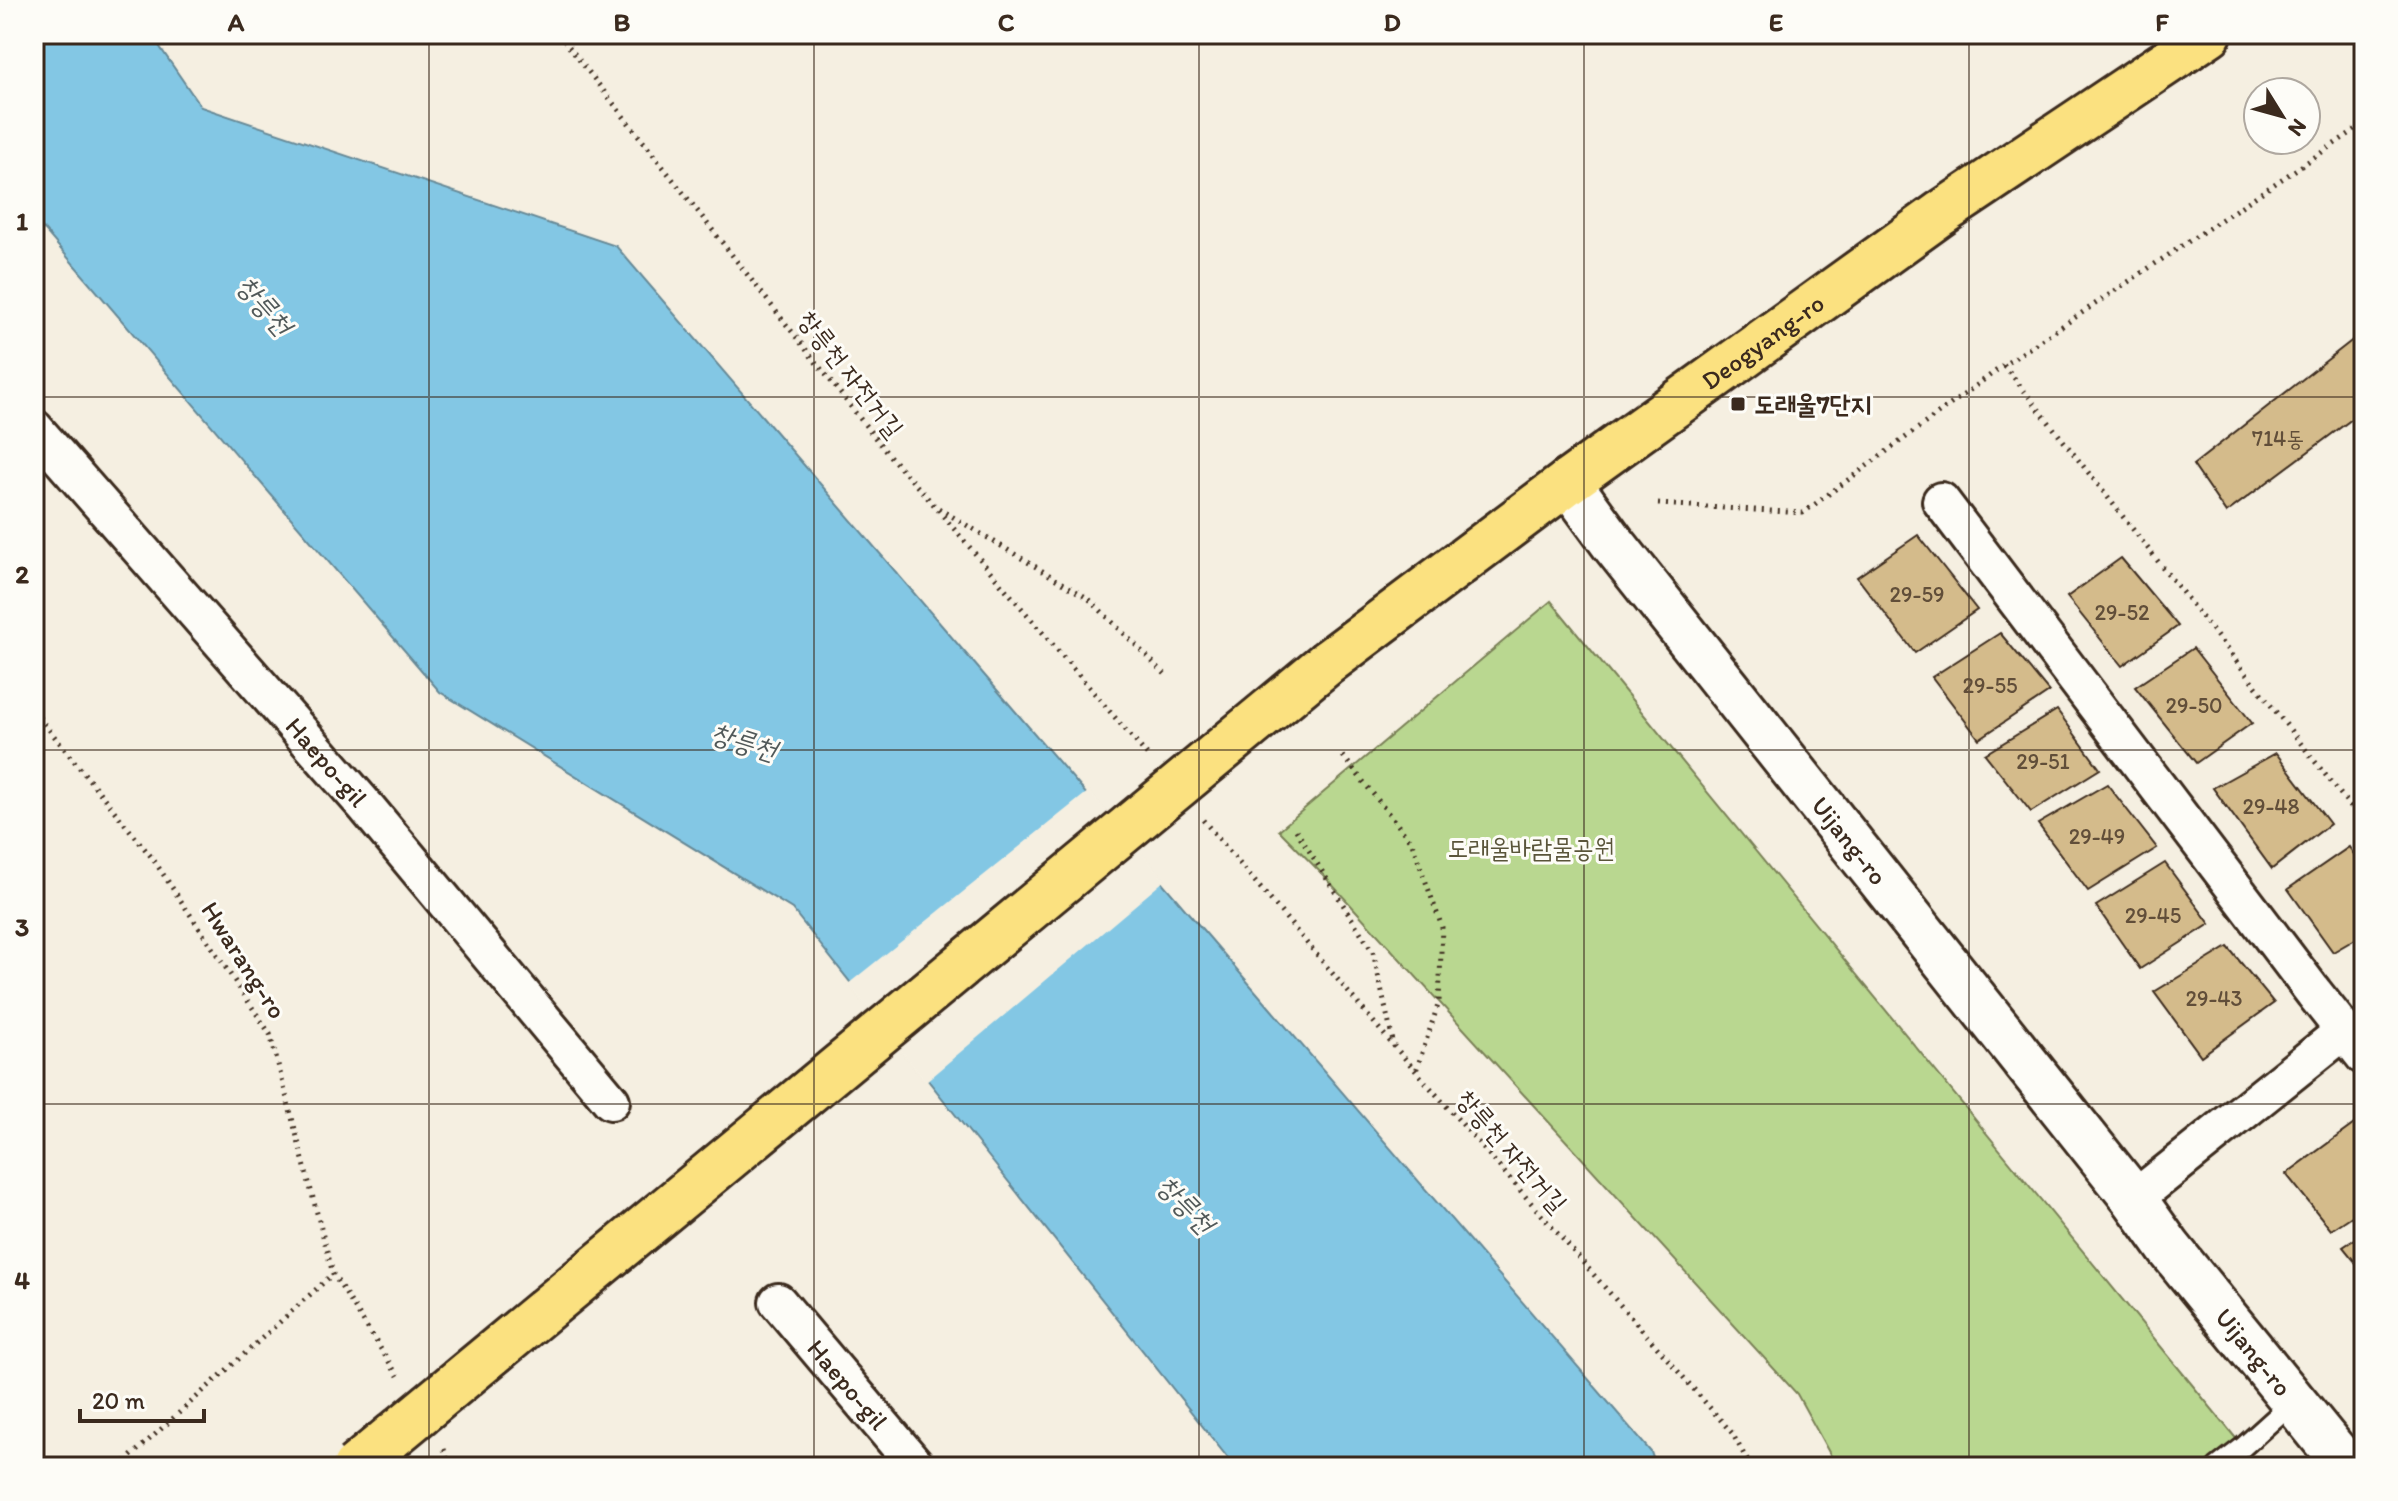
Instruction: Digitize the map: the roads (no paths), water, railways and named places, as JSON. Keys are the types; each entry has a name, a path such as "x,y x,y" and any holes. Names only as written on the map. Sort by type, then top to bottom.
{"main road":[{"name":"Deogyang-ro","path":"355,1467 1328,662 1568,482 1940,214 2209,34"}],"street":[{"name":"Haepo-gil","path":"34,428 367,808 611,1101"},
{"name":"Uijang-ro","path":"1568,482 1612,542 2134,1199 2169,1248 2347,1467"},
{"path":"1941,501 2357,1035 2134,1199"},
{"name":"Haepo-gil","path":"778,1302 917,1467"}],"lane":[{"path":"2217,1467 2294,1401"}],"water":[{"name":"창릉천","path":"34,34 151,34 201,107 616,246 1651,1452 1656,1467 1235,1467 792,909 440,692 34,218"}],"place":[{"name":"도래울7단지","path":"1738,404"}],"park label":[{"name":"도래울바람물공원","path":"1531,848"}]}
